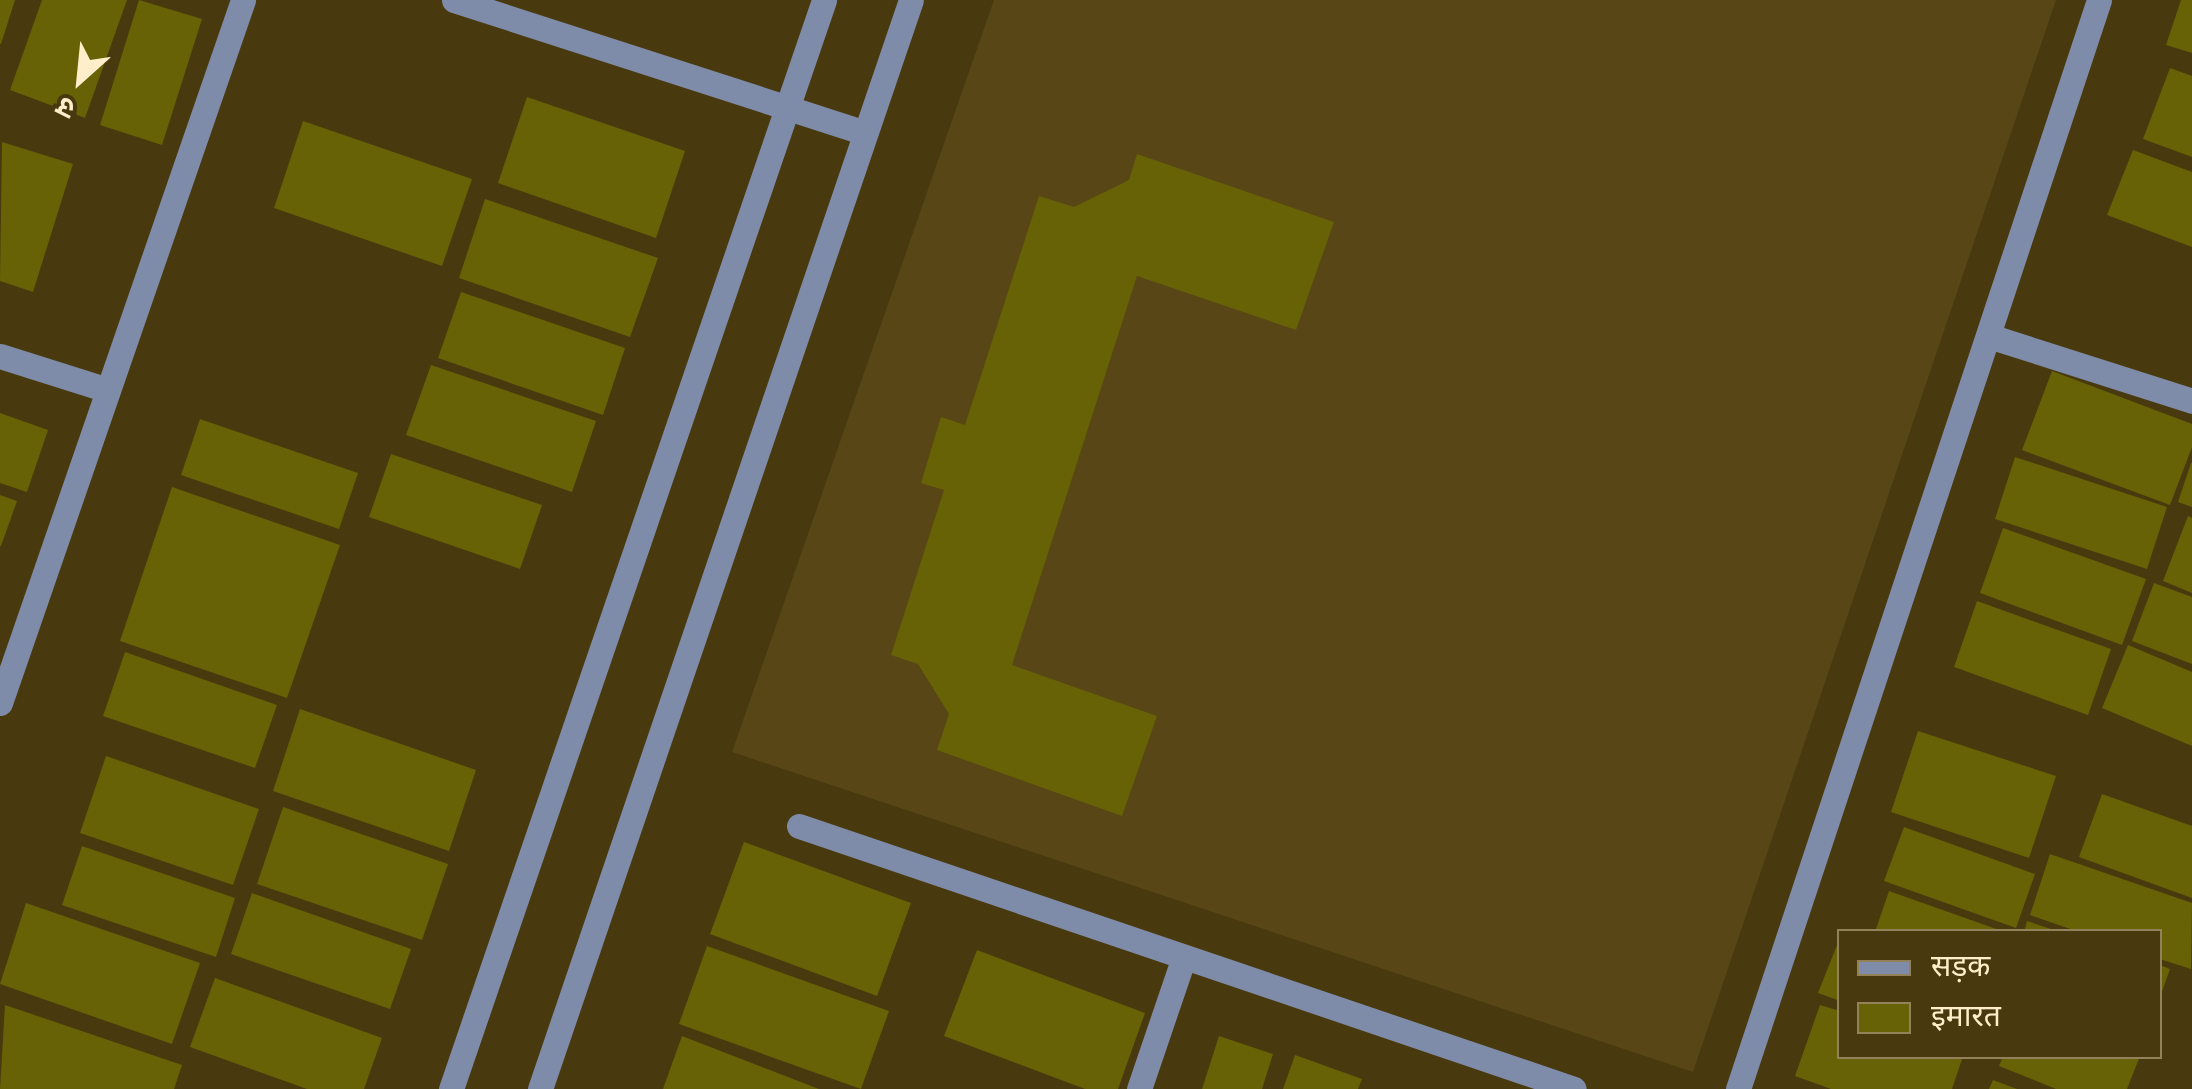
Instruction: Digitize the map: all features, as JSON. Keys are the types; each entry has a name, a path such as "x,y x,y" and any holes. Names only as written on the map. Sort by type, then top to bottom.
{"street":[{"path":"0,702 243,0"},
{"path":"454,0 866,133"},
{"path":"451,1089 824,0"},
{"path":"540,1089 911,0"},
{"path":"1738,1089 1992,337 2099,0"},
{"path":"1992,337 2192,401"},
{"path":"0,356 108,390"},
{"path":"799,826 1574,1089"},
{"path":"1138,1089 1184,957"}],"shaded area":[{"path":"994,0 2056,0 1693,1072 732,752"}],"building":[{"path":"0,0 15,0 1,44 0,44"},
{"path":"42,0 127,0 85,118 10,90"},
{"path":"139,0 202,19 162,145 100,125"},
{"path":"2181,0 2192,0 2192,53 2166,45"},
{"path":"2170,68 2192,76 2192,157 2143,139"},
{"path":"527,97 685,151 656,238 498,183"},
{"path":"303,121 472,179 442,266 274,208"},
{"path":"2,142 73,164 33,292 0,281"},
{"path":"2133,150 2192,172 2192,247 2107,215"},
{"path":"1137,154 1334,222 1296,330 1137,276 1012,665 1157,716 1122,816 937,750 949,714 918,664 891,655 944,490 921,483 941,417 965,425 1039,196 1074,207 1129,180"},
{"path":"485,199 658,258 630,337 459,278"},
{"path":"461,292 625,348 603,415 438,358"},
{"path":"431,365 596,421 572,492 406,435"},
{"path":"2052,371 2192,424 2192,447 2170,505 2022,450"},
{"path":"0,413 48,430 27,492 0,483"},
{"path":"200,419 358,473 339,529 181,475"},
{"path":"391,454 542,505 520,569 369,517"},
{"path":"2015,457 2167,507 2147,569 1995,519"},
{"path":"2192,463 2192,507 2178,502"},
{"path":"172,487 340,545 287,698 120,641"},
{"path":"0,495 17,501 1,546 0,546"},
{"path":"2188,516 2192,518 2192,593 2163,581"},
{"path":"2003,528 2146,579 2122,645 1980,593"},
{"path":"2154,583 2192,597 2192,664 2132,641"},
{"path":"1977,601 2111,649 2088,715 1954,667"},
{"path":"2128,645 2192,672 2192,746 2102,708"},
{"path":"125,652 277,705 255,768 103,716"},
{"path":"300,709 476,770 449,851 273,791"},
{"path":"1918,731 2056,776 2029,858 1891,812"},
{"path":"106,756 259,809 233,885 80,833"},
{"path":"2102,794 2192,826 2192,898 2079,857"},
{"path":"283,807 448,864 422,940 257,884"},
{"path":"1904,827 2035,874 2016,928 1884,881"},
{"path":"744,842 911,903 877,996 710,934"},
{"path":"82,846 235,898 216,957 62,905"},
{"path":"2050,854 2192,903 2191,969 2162,960 2162,929 2070,929 2030,915"},
{"path":"1889,891 1996,929 1876,929"},
{"path":"252,893 411,949 390,1009 231,954"},
{"path":"26,903 200,963 172,1044 0,984"},
{"path":"2027,921 2051,929 2025,929"},
{"path":"1837,945 1837,1000 1818,993"},
{"path":"707,946 889,1011 861,1089 679,1024"},
{"path":"977,950 1145,1013 1118,1089 1085,1089 944,1036"},
{"path":"2162,966 2170,969 2162,991"},
{"path":"215,978 382,1038 364,1089 307,1089 190,1047"},
{"path":"5,1005 182,1065 174,1089 0,1089"},
{"path":"1820,1005 1837,1010 1837,1059 1962,1059 1952,1089 1831,1089 1795,1076"},
{"path":"682,1036 819,1089 663,1089"},
{"path":"1219,1036 1273,1054 1262,1089 1202,1089"},
{"path":"1295,1055 1362,1079 1358,1089 1283,1089"},
{"path":"2002,1059 2139,1059 2127,1089 2056,1089 1999,1066"},
{"path":"1993,1080 2017,1089 1989,1089"}]}
